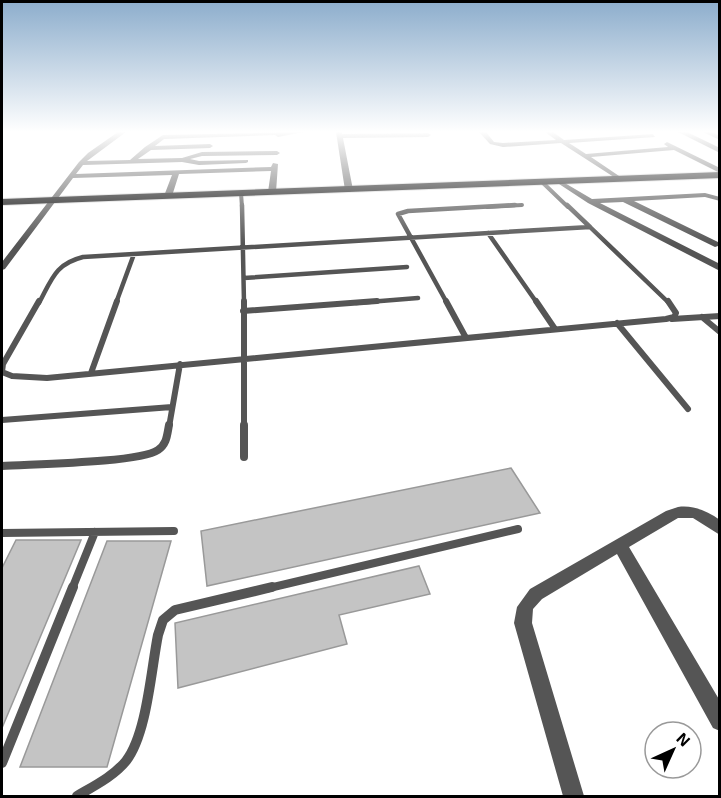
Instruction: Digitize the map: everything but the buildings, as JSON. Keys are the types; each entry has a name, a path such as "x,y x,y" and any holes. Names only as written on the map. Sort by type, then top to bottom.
{"highway":[{"path":"2,202 720,176"}],"street":[{"path":"2,267 76,169"},
{"path":"70,176 269,169"},
{"path":"272,192 273,169"},
{"path":"345,169 349,189"},
{"path":"605,169 620,179"},
{"path":"168,196 176,173"},
{"path":"558,181 591,201 720,268"},
{"path":"591,201 705,195 720,199"},
{"path":"625,200 717,244"},
{"path":"686,251 717,244"},
{"path":"573,796 523,623 523,610 527,601 681,511 698,513 720,529"},
{"path":"620,546 720,721"}],"lane":[{"path":"542,182 674,307 676,313 674,317 666,319"},
{"path":"241,194 245,247 242,358 244,457"},
{"path":"465,336 398,213 522,205"},
{"path":"591,227 83,257 66,261 58,269 3,364 2,372 27,378 465,336 720,316"},
{"path":"488,234 555,328"},
{"path":"91,373 134,254"},
{"path":"244,278 407,267"},
{"path":"243,311 418,298"},
{"path":"702,317 720,332"},
{"path":"617,323 688,409"},
{"path":"2,466 138,457 153,453 166,441 180,364"},
{"path":"2,420 172,407"},
{"path":"77,796 108,777 125,762 138,742 158,635 163,620 174,610 518,529"},
{"path":"2,535 174,531"},
{"path":"2,763 95,532"}]}
